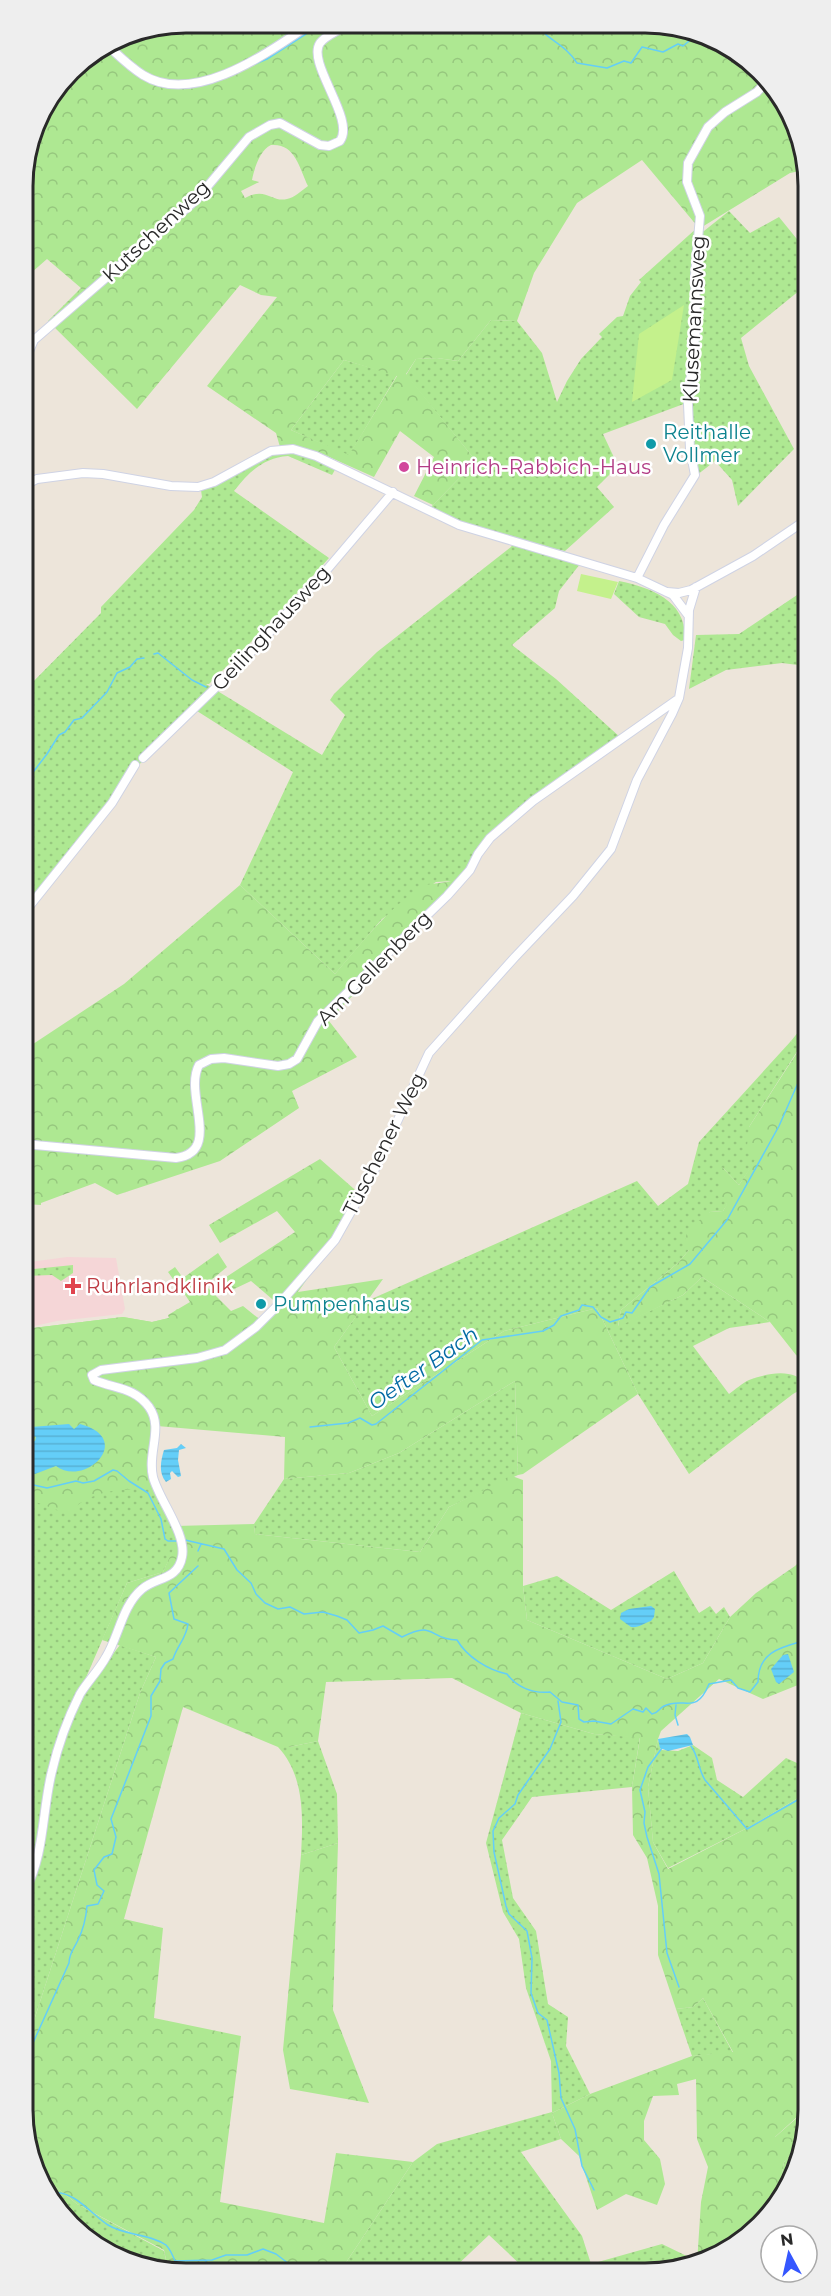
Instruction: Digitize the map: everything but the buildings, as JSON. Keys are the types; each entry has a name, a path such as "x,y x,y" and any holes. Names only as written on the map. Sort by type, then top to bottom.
{"street":[{"path":"114,51 144,76 174,84 197,83 262,56 297,33"},
{"name":"Kutschenweg","path":"33,342 196,200 249,137 270,125 280,123 320,145 329,146 340,141 344,129 320,62 318,50 321,42 334,33"},
{"name":"Klusemannsweg","path":"637,578 664,525 695,475 690,449 688,404 696,327 695,275 700,216 687,182 688,163 708,127 725,112 758,92 761,88"},
{"path":"33,481 83,473 104,474 171,486 198,487 214,482 265,453 293,449 316,456 459,525 637,578 677,599 690,618"},
{"name":"Geilinghausweg","path":"143,758 240,664 326,572 393,492"},
{"path":"667,592 684,592 696,587 753,556 798,525"},
{"name":"Tüschener Weg","path":"33,1869 37,1859 52,1771 76,1704 87,1682 106,1657 130,1604 142,1589 170,1576 177,1570 182,1560 183,1550 153,1476 151,1462 157,1425 155,1416 137,1394 125,1388 94,1380 92,1375 101,1370 197,1358 225,1350 256,1327 335,1240 364,1189 429,1053 514,957 573,896 607,855 617,837 637,780 679,698 685,673 691,602 696,587"},
{"name":"Am Gellenberg","path":"33,1145 176,1158 189,1155 196,1149 200,1140 194,1080 199,1065 216,1058 278,1066 293,1062 301,1054 318,1021 447,896 470,870 490,838 533,801 679,698"},
{"path":"33,902 112,803 135,765"}],"shaded area":[{"name":"Ruhrlandklinik","path":"67,1257 116,1258 125,1309 122,1314 57,1321 33,1326 33,1262"}],"green space":[{"path":"645,33 685,38 722,53 753,78 778,110 793,146 797,166 797,172 790,173 702,227 698,227 642,160 577,203 534,273 517,321 491,320 458,361 437,358 416,359 406,374 476,461 433,505 414,496 434,457 400,431 374,477 318,452 304,448 280,447 276,433 207,386 277,297 261,295 240,285 137,409 48,321 81,288 47,259 33,271 34,166 38,146 53,109 78,78 109,53 146,38 166,34","holes":["279,145 291,152 308,186 295,196 282,200 264,194 245,198 241,191 259,182 252,180 261,155 267,147","344,360 397,376 349,455 291,430"]},
{"path":"729,211 750,233 779,217 798,240 798,292 741,338 749,366 794,449 738,506 732,480 715,461 697,475 689,402 603,434 618,466 597,487 614,507 565,551 486,534 429,509 476,461 406,375 416,359 437,358 458,361 491,320 517,321 542,353 557,402 581,359 602,337 599,334 617,317 623,316 630,296 641,282 639,280 698,227 704,231"},
{"path":"684,305 672,380 632,402 639,334"},
{"path":"344,360 397,375 349,456 291,430"},
{"path":"292,450 336,468 332,475 288,456 279,457 257,467 234,491 329,558 271,622 209,684 206,684 322,755 345,715 330,700 334,694 377,652 511,547 514,542 580,564 559,591 555,608 512,645 556,679 621,738 499,827 470,869 453,881 436,882 382,919 335,974 240,885 293,772 197,711 131,772 33,903 33,682 101,613 101,607 194,510 202,497 201,490 266,455"},
{"path":"581,574 618,582 611,599 577,591"},
{"path":"619,581 655,592 674,606 684,627 685,640 681,641 673,635 665,624 639,617 614,594"},
{"path":"798,594 798,665 782,663 726,670 689,689 696,635 739,634"},
{"path":"470,869 329,1021 357,1057 292,1091 299,1108 220,1161 117,1195 95,1183 41,1203 41,1205 33,1205 33,1044 124,984 240,885 335,974 396,906 424,886 447,882"},
{"path":"798,1032 798,1046 791,1041"},
{"path":"791,1041 798,1046 798,1050 749,1127 758,1157 739,1185 723,1168 727,1205 723,1211 710,1212 689,1250 678,1263 621,1310 618,1326 683,1295 702,1277 770,1322 729,1328 693,1346 729,1394 749,1380 781,1373 798,1377 798,1391 689,1474 638,1394 597,1308 504,1331 372,1416 334,1347 367,1301 637,1181 658,1206 688,1184 699,1142"},
{"path":"798,1051 798,1356 770,1322 702,1277 683,1295 618,1327 621,1310 678,1263 689,1250 683,1248 688,1229 710,1212 723,1211 727,1204 718,1196 722,1167 739,1185 757,1157 747,1146 749,1127"},
{"path":"320,1159 362,1196 342,1230 298,1292 383,1279 334,1347 372,1416 504,1331 597,1308 638,1394 523,1474 518,1475 515,1381 399,1453 349,1473 284,1479 285,1437 157,1426 154,1449 157,1489 121,1490 98,1495 77,1505 68,1514 33,1501 33,1328 123,1317 152,1322 169,1318 168,1315 190,1302 180,1284 178,1286 168,1272 175,1267 183,1278 218,1253 227,1267 205,1285 231,1311 243,1306 263,1322 279,1305 251,1281 232,1290 217,1283 295,1232 277,1211 220,1243 209,1225"},
{"path":"73,1265 73,1273 61,1281 52,1275 33,1276 33,1269"},
{"path":"177,1309 199,1319 101,1369 152,1466 178,1541 163,1572 127,1583 62,1733 33,1861 33,1328 123,1317 152,1322 169,1318"},
{"path":"515,1381 518,1475 449,1507 420,1552 255,1534 254,1524 284,1479 349,1473 399,1453"},
{"path":"512,1476 523,1480 523,1586 527,1620 667,1679 703,1663 730,1617 756,1593 798,1563 798,1685 763,1699 719,1679 661,1731 648,1787 653,1842 668,1869 753,1825 798,1798 798,2116 775,2137 795,2138 795,2140 791,2153 784,2162 781,2180 760,2211 722,2243 704,2251 698,2254 701,2202 708,2167 697,2139 696,2079 677,2084 679,2095 653,2096 644,2121 644,2140 660,2159 665,2184 657,2205 626,2194 597,2210 579,2156 561,2139 552,2113 590,2094 692,2056 733,2052 703,1998 693,2007 676,2009 658,1955 658,1906 647,1858 633,1835 632,1787 640,1738 594,1734 521,1713 452,1678 326,1682 318,1741 289,1747 278,1747 183,1707 124,1919 163,1928 154,2018 241,2036 220,2202 324,2223 336,2153 413,2162 346,2263 166,2262 164,2250 77,2204 53,2184 41,2159 34,2130 33,2023 140,1693 156,1657 102,1640 127,1583 163,1572 177,1541 175,1526 254,1524 255,1534 420,1552 449,1507"},
{"path":"674,1571 699,1613 710,1606 716,1614 724,1607 730,1617 703,1663 667,1679 527,1620 523,1586 557,1576 611,1610"},
{"path":"120,1645 156,1657 140,1693 33,2023 33,1858 53,1772 77,1705 94,1678"},
{"path":"521,1713 594,1734 640,1737 632,1787 532,1797 502,1840 513,1898 536,1931 548,2004 568,2017 566,2046 590,2094 552,2113 561,2139 521,2152 582,2236 591,2263 519,2263 489,2235 459,2263 346,2263 413,2162 437,2144 552,2112 551,2061 526,1988 519,1939 503,1912 486,1843"},
{"path":"658,1739 661,1750 678,1751 693,1745 712,1758 717,1780 743,1797 786,1758 798,1763 798,1798 753,1825 668,1868 653,1842 648,1787"},
{"path":"318,1741 337,1794 338,1843 301,1855 302,1812 298,1784 287,1758 278,1747"},
{"path":"338,1843 333,2010 369,2103 290,2089 283,2050 301,1855"},
{"path":"703,1998 733,2053 692,2056 676,2009 693,2007"},
{"path":"798,2117 795,2138 774,2138"},
{"path":"792,2152 781,2180 784,2162"},
{"path":"53,2184 77,2204 164,2251 166,2262 137,2255 101,2237 78,2218"},
{"path":"662,2244 688,2257 655,2263 595,2263"}],"water":[{"path":"69,1424 74,1429 80,1424 96,1431 104,1440 104,1450 100,1459 79,1471 67,1471 56,1466 33,1474 33,1441 36,1437 33,1436 33,1427"},
{"path":"181,1444 186,1448 179,1450 181,1476 178,1477 172,1471 171,1479 166,1482 161,1471 164,1450 177,1448"},
{"path":"651,1606 655,1609 654,1617 651,1621 637,1627 631,1627 620,1619 621,1613 629,1609"},
{"path":"788,1654 794,1672 779,1684 771,1669 783,1655"},
{"path":"687,1734 693,1745 668,1751 660,1748 658,1739"}],"waterway":[{"path":"255,64 267,59 307,33"},
{"path":"544,33 568,52 577,63 607,68 624,61 631,63 642,47 663,52 678,44 683,46 690,40"},
{"path":"193,87 209,84"},
{"path":"154,654 158,653 192,680 206,687"},
{"path":"33,772 59,735 65,732 74,720 82,718 107,692 117,673 130,667 137,659 144,658"},
{"name":"Oefter Bach","path":"310,1427 348,1423 360,1418 372,1425 376,1424 482,1340 543,1331 554,1325 561,1316 579,1310 582,1305 593,1307 601,1317 610,1322 623,1318 626,1312 632,1313 650,1287 690,1264 727,1220 779,1126 798,1083"},
{"name":"Oefter Bach","path":"33,1485 47,1488 76,1481 83,1483 94,1481 113,1470 117,1471 148,1493 161,1519 165,1539 177,1541"},
{"name":"Oefter Bach","path":"185,1540 224,1549 237,1570 251,1583 256,1594 265,1603 278,1609 290,1607 304,1614 323,1612 337,1616 347,1620 359,1633 383,1626 402,1637 426,1630 447,1639 457,1640 466,1652 479,1662 507,1674 520,1686 531,1691 550,1692 562,1702 578,1705 579,1719 584,1722 611,1724 633,1709 643,1712 646,1708 652,1714 656,1713 671,1703 689,1703 699,1700 709,1684 731,1680 738,1688 750,1692 758,1682 762,1663 767,1657 781,1648 798,1642"},
{"path":"198,1551 201,1544"},
{"path":"33,2043 80,1936 87,1906 98,1904 104,1891 97,1885 94,1870 104,1857 112,1854 116,1837 111,1819 151,1716 151,1696 160,1681 161,1669 165,1663 173,1659 187,1629 188,1624 174,1619 169,1593 198,1566"},
{"path":"558,1701 561,1722 550,1749 518,1795 515,1804 499,1818 493,1831 494,1852 509,1914 527,1931 532,1958 531,1993 538,2013 547,2020 559,2073 561,2098 575,2129 582,2166 594,2190"},
{"path":"676,1705 675,1715 678,1725"},
{"path":"691,1746 705,1780 747,1829 798,1800"},
{"path":"662,1748 648,1767 640,1790 647,1837 659,1874 667,1953 679,1987"},
{"path":"58,2193 75,2199 115,2229 152,2238 166,2245 175,2261 212,2260 226,2255 247,2255 263,2249 276,2254 288,2263"}],"place":[{"name":"Reithalle Vollmer","path":"651,444"},
{"name":"Heinrich-Rabbich-Haus","path":"404,467"},
{"name":"Ruhrlandklinik","path":"73,1286"},
{"name":"Pumpenhaus","path":"261,1304"}]}
